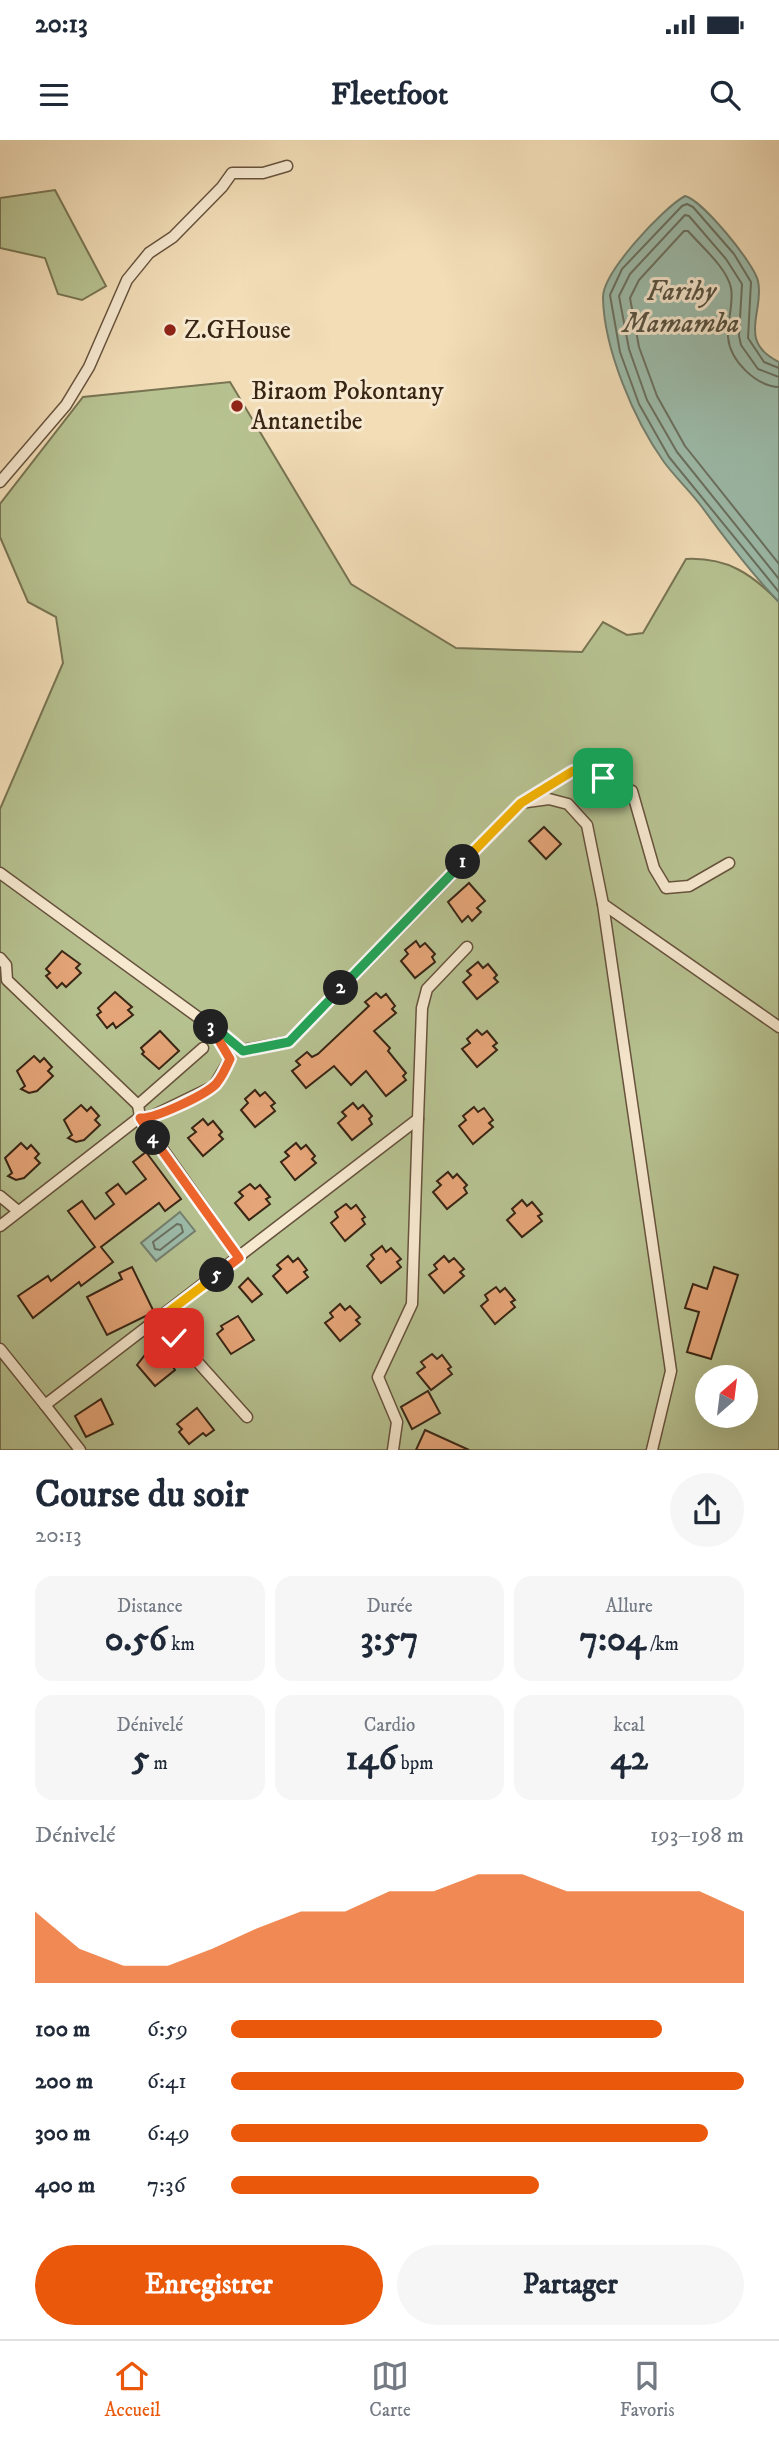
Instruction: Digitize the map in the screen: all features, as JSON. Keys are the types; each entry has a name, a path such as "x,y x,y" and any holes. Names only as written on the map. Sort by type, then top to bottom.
{"street":[{"path":"0,482 66,405 89,367 127,280 149,253 173,237 232,173 263,173 287,166"},
{"path":"0,873 207,1021 243,1051 289,1042 521,803 573,771 603,778 632,791 654,868 666,888 689,886 729,863"},
{"path":"521,803 549,799 568,804 587,825 603,904 671,1371 652,1450"},
{"path":"603,904 779,1027"},
{"path":"393,1450 397,1422 378,1377 412,1304 422,1008 427,989 467,947"},
{"path":"0,958 6,965 4,981 138,1105 140,1118 239,1258"},
{"path":"0,1226 140,1118 148,1118 215,1086 230,1059 207,1021"},
{"path":"138,1105 204,1048"},
{"path":"45,1405 418,1119"},
{"path":"0,1196 18,1211"},
{"path":"159,1319 247,1417"},
{"path":"0,1349 80,1450"}],"green space":[{"path":"55,190 106,286 82,300 58,294 45,258 0,248 0,198"},
{"path":"230,382 351,584 456,648 582,652 603,622 627,635 643,633 686,559 714,561 738,569 759,583 779,602 779,1450 0,1450 0,809 63,663 56,617 28,602 0,537 0,504 83,397"}],"water":[{"name":"Farihy Mamamba","path":"685,196 715,220 738,247 754,272 759,292 755,335 766,354 779,362 779,602 668,468 653,445 632,405 609,339 603,298 612,273 649,227"},
{"path":"180,1212 195,1231 156,1261 141,1243"}],"building":[{"path":"544,827 561,844 546,859 529,841"},
{"path":"469,883 485,901 477,908 481,912 472,921 468,916 462,922 448,902"},
{"path":"416,941 420,947 425,943 435,954 432,957 435,962 415,978 401,961 408,954 405,950"},
{"path":"62,951 80,964 76,968 81,973 66,987 62,983 57,988 46,976 50,973 46,969"},
{"path":"478,962 483,968 488,964 497,975 494,978 498,982 477,999 463,982 471,975 467,971"},
{"path":"115,992 132,1007 128,1010 133,1015 116,1028 113,1023 107,1028 97,1015 101,1012 98,1008"},
{"path":"376,993 381,998 386,994 395,1006 392,1009 396,1013 374,1031 390,1048 388,1051 406,1073 403,1076 406,1080 386,1096 366,1071 351,1085 334,1066 306,1088 292,1071 300,1065 296,1061 307,1052 312,1057 318,1054 369,1006 365,1002"},
{"path":"477,1030 482,1035 487,1031 497,1043 493,1046 497,1050 477,1067 462,1049 470,1043 467,1039"},
{"path":"160,1031 179,1051 159,1069 142,1054 144,1052 141,1048"},
{"path":"34,1056 40,1062 44,1058 52,1067 48,1071 53,1076 37,1091 29,1093 21,1089 25,1086 17,1071"},
{"path":"255,1090 260,1096 265,1092 275,1103 271,1106 275,1111 255,1127 241,1110 248,1103 245,1099"},
{"path":"353,1103 358,1109 363,1105 372,1116 369,1119 372,1124 352,1140 338,1123 346,1116 342,1112"},
{"path":"81,1105 87,1111 91,1107 99,1116 95,1120 100,1125 84,1140 76,1142 68,1138 72,1135 64,1120"},
{"path":"474,1107 478,1112 484,1108 493,1120 489,1123 493,1127 473,1144 459,1126 466,1120 463,1116"},
{"path":"203,1119 208,1125 213,1121 222,1132 219,1135 223,1139 203,1156 188,1138 196,1132 192,1128"},
{"path":"21,1143 27,1149 31,1145 39,1154 35,1158 40,1163 24,1178 16,1180 8,1176 12,1173 5,1158"},
{"path":"296,1143 301,1149 306,1145 315,1156 312,1159 316,1163 295,1180 281,1162 289,1156 285,1152"},
{"path":"146,1152 181,1199 165,1211 159,1203 101,1247 113,1262 81,1286 79,1282 33,1318 18,1296 48,1276 51,1281 95,1247 68,1211 82,1201 95,1219 114,1204 106,1193 118,1184 126,1194 146,1179 133,1162"},
{"path":"448,1172 453,1178 457,1174 467,1185 464,1188 467,1193 447,1209 433,1192 441,1185 437,1181"},
{"path":"250,1184 255,1189 260,1185 270,1197 266,1199 270,1204 249,1220 235,1203 243,1196 239,1192"},
{"path":"522,1200 527,1206 532,1202 542,1214 538,1216 542,1221 522,1237 507,1220 515,1213 512,1209"},
{"path":"346,1204 351,1209 356,1205 365,1217 362,1219 365,1224 345,1241 331,1223 338,1217 335,1212"},
{"path":"382,1246 386,1252 391,1248 401,1259 397,1262 401,1267 381,1283 367,1266 374,1259 371,1255"},
{"path":"288,1256 293,1262 298,1258 307,1270 304,1272 308,1277 287,1293 273,1276 281,1269 277,1265"},
{"path":"444,1256 449,1262 454,1258 464,1269 460,1272 464,1276 444,1293 429,1275 437,1269 434,1265"},
{"path":"132,1267 154,1312 107,1335 87,1297 122,1279 119,1273"},
{"path":"714,1267 738,1275 711,1359 687,1352 699,1312 685,1308 693,1284 707,1289"},
{"path":"248,1278 262,1294 252,1302 239,1287"},
{"path":"496,1287 500,1292 505,1288 515,1300 511,1302 515,1307 495,1324 481,1306 488,1300 485,1295"},
{"path":"340,1304 345,1310 350,1306 360,1317 356,1320 360,1324 340,1341 325,1323 333,1317 330,1313"},
{"path":"238,1316 254,1340 231,1354 217,1334 223,1329 221,1326"},
{"path":"160,1346 175,1370 155,1386 137,1365 148,1351 150,1354"},
{"path":"432,1354 437,1359 442,1355 451,1367 448,1369 452,1374 431,1390 417,1373 425,1367 421,1362"},
{"path":"428,1391 440,1413 412,1429 401,1407"},
{"path":"101,1399 113,1424 86,1437 75,1416"},
{"path":"197,1408 214,1430 206,1436 203,1433 189,1444 179,1432 182,1429 177,1424"},
{"path":"425,1430 469,1450 416,1450"}],"place":[{"name":"Z.GHouse","path":"170,330"},
{"name":"Biraom Pokontany Antanetibe","path":"237,406"}],"route":[{"path":"174,1338 159,1319 239,1258 165,1157 140,1118 148,1118 215,1086 230,1059 207,1021 243,1051 289,1042 521,803 573,771 603,778"}]}
